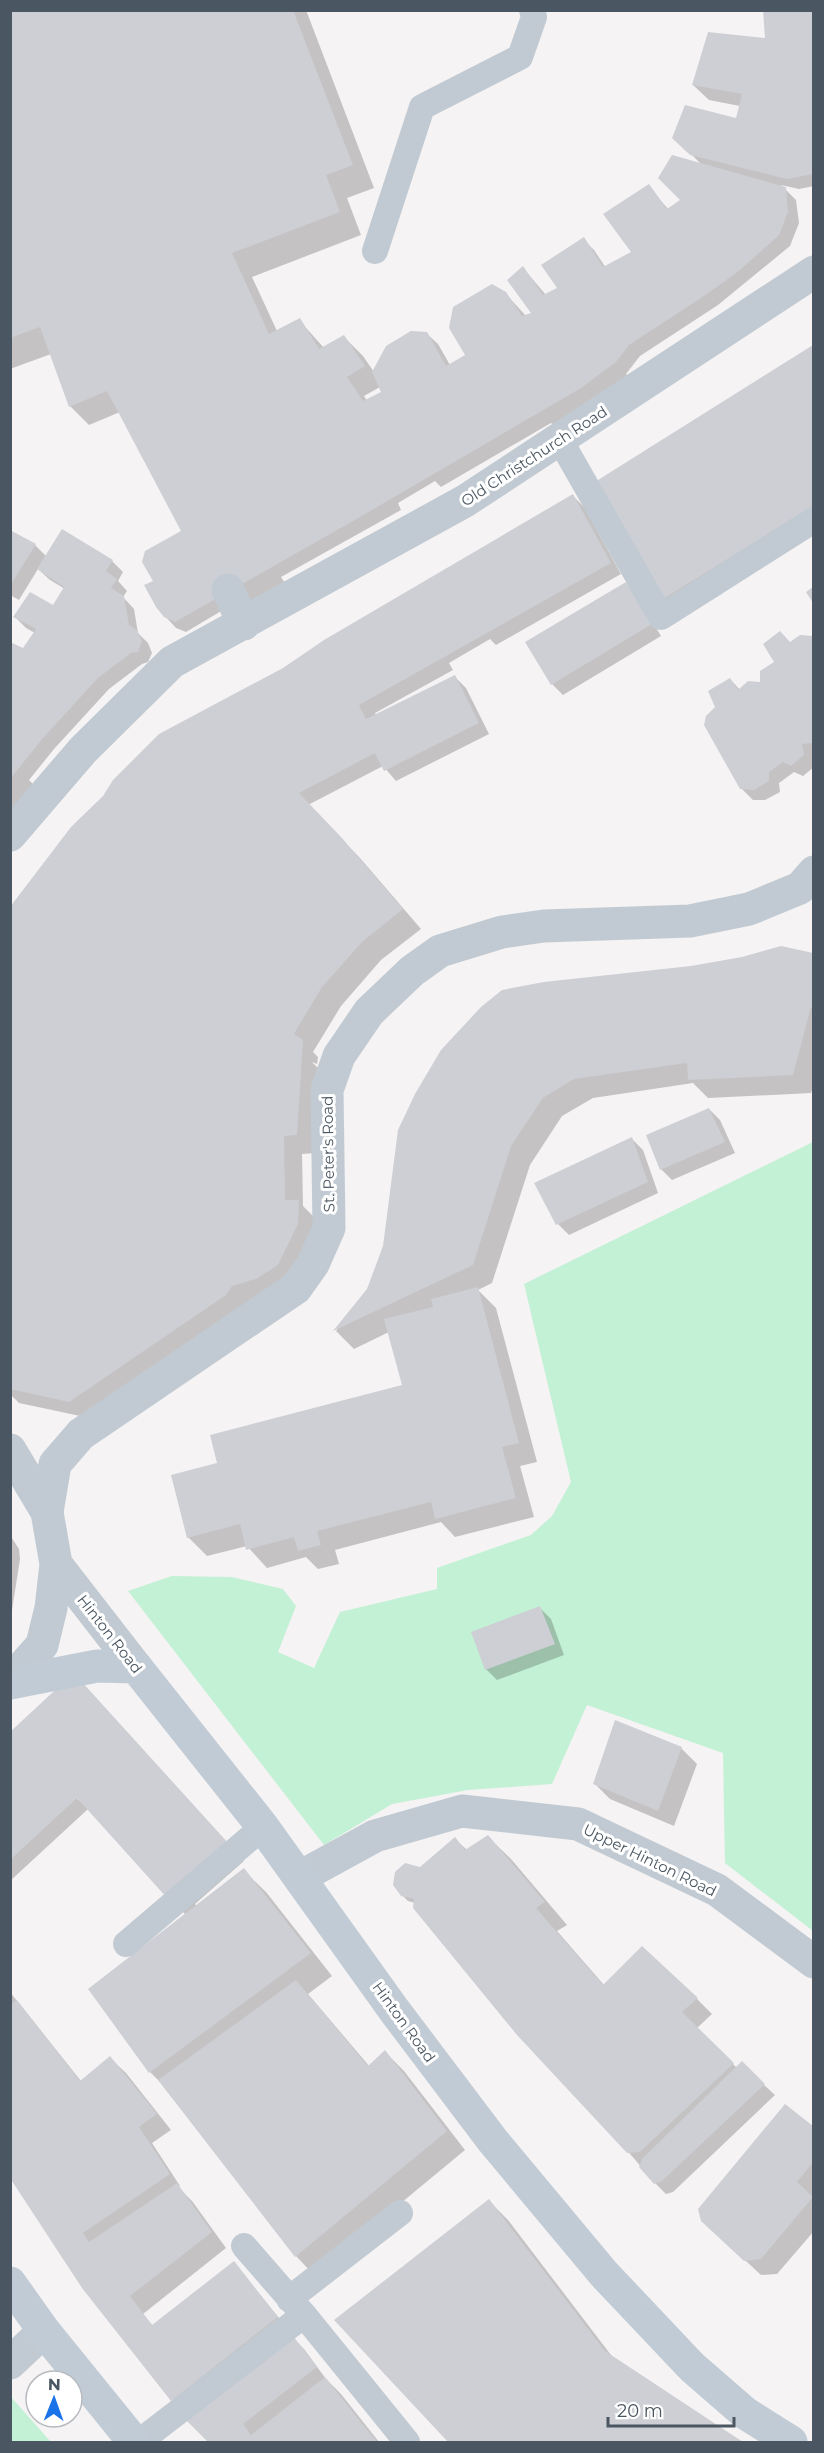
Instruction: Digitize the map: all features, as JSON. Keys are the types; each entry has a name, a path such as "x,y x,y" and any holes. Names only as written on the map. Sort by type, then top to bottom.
{"street":[{"name":"Old Christchurch Road","path":"10,835 83,750 172,662 465,501 560,441 813,272"},
{"path":"228,590 244,624"},
{"name":"St. Peter's Road","path":"56,1564 47,1512 55,1464 81,1434 272,1307 296,1288 313,1264 329,1228 327,1090 339,1056 369,1012 412,971 440,951 502,932 544,926 690,921 749,909 809,884"},
{"path":"10,1450 47,1512"},
{"path":"10,1682 42,1646 51,1608 56,1564"},
{"name":"Hinton Road","path":"56,1564 300,1877 394,2010 493,2141 604,2274 692,2367 745,2413 791,2442"},
{"path":"10,1682 97,1666 136,1667"},
{"name":"Upper Hinton Road","path":"300,1877 375,1836 462,1810 578,1824 717,1890 813,1962"},
{"path":"10,2283 44,2331 134,2442"},
{"path":"10,2363 44,2331"}],"lane":[{"path":"375,251 422,107 520,57 534,17 532,10"},
{"path":"560,441 661,617 813,520"},
{"path":"126,1944 262,1827"},
{"path":"139,2442 296,2307 400,2213"},
{"path":"244,2246 407,2442"}],"green space":[{"path":"813,1142 813,1931 725,1863 723,1753 587,1705 552,1784 468,1790 392,1804 324,1845 128,1591 172,1576 232,1577 283,1589 296,1606 278,1652 314,1668 340,1612 437,1589 437,1568 531,1535 552,1516 571,1482 524,1284"},
{"path":"10,2397 24,2412 24,2429 39,2429 51,2442 11,2442"}],"building":[{"path":"10,10 293,10 353,165 326,175 340,212 232,253 269,334 300,318 319,349 344,335 365,366 347,377 363,401 381,392 372,372 386,346 411,331 427,332 446,366 465,355 449,328 453,307 492,284 506,292 522,316 531,313 507,280 523,266 543,295 557,288 541,265 584,237 603,267 631,252 603,214 649,184 667,209 680,200 658,178 672,155 786,187 788,212 779,235 740,270 629,345 616,362 581,388 175,622 164,617 156,607 144,585 153,581 142,562 145,551 181,531 107,391 69,407 40,327 10,338"},
{"path":"763,10 813,10 813,174 787,179 690,155 672,138 685,105 736,118 742,94 692,85 708,32 765,38"},
{"path":"813,345 813,506 663,599 595,492 598,480"},
{"path":"573,494 611,563 359,705 366,719 455,675 479,723 384,771 375,753 299,793 341,837 403,909 362,942 322,987 294,1034 303,1040 297,1135 284,1136 285,1200 299,1200 298,1224 278,1265 256,1279 232,1286 226,1295 69,1402 10,1389 10,907 71,827 103,796 113,780 159,734 283,668 324,640"},
{"path":"62,529 113,560 106,571 117,579 111,588 124,596 129,625 137,630 142,641 138,652 131,653 98,678 43,738 10,779 10,642 23,648 36,629 13,617 30,592 53,605 64,587 37,569"},
{"path":"10,530 36,544 10,586"},
{"path":"626,582 652,624 551,685 525,642"},
{"path":"813,587 813,603 806,592"},
{"path":"780,631 790,642 800,635 813,636 813,743 802,744 804,755 791,766 783,762 769,772 769,781 754,790 740,789 704,725 706,716 715,707 708,691 730,678 738,690 748,681 760,682 760,671 774,662 763,644"},
{"path":"781,946 813,953 813,1007 811,1007 793,1075 688,1080 687,1063 574,1079 543,1098 511,1146 473,1265 333,1331 367,1289 383,1246 398,1130 415,1094 441,1050 481,1007 502,990 544,982 691,966 742,957"},
{"path":"709,1108 725,1142 660,1170 646,1135"},
{"path":"632,1137 648,1182 556,1225 534,1183"},
{"path":"478,1287 519,1443 502,1447 516,1498 435,1519 431,1502 317,1531 321,1545 298,1551 294,1537 246,1550 240,1524 187,1538 171,1475 217,1463 210,1435 402,1385 384,1319 433,1307 431,1299"},
{"path":"540,1606 555,1644 485,1670 471,1632"},
{"path":"66,1680 82,1682 229,1844 168,1899 77,1798 10,1860 10,1732"},
{"path":"615,1720 682,1747 658,1811 593,1784"},
{"path":"488,1835 545,1902 536,1908 603,1985 642,1946 698,1998 682,2012 734,2063 640,2152 627,2153 517,2035 413,1908 414,1899 401,1896 393,1885 395,1872 405,1863 420,1867 455,1837 465,1850"},
{"path":"244,1868 311,1953 149,2073 88,1989"},
{"path":"296,1980 368,2066 385,2050 447,2131 295,2257 158,2080"},
{"path":"17,2000 80,2081 110,2056 157,2114 139,2127 170,2174 83,2233 89,2242 177,2183 212,2232 130,2296 152,2325 234,2261 278,2317 171,2401 82,2288 10,2178 10,2005"},
{"path":"742,2061 765,2084 662,2181 654,2184 639,2167 642,2159"},
{"path":"785,2104 813,2126 813,2162 797,2182 813,2197 761,2259 744,2261 701,2221 698,2209"},
{"path":"489,2199 605,2351 743,2442 448,2442 334,2320"},
{"path":"293,2336 317,2367 243,2424 251,2435 325,2377 377,2442 208,2442 186,2420"}]}
